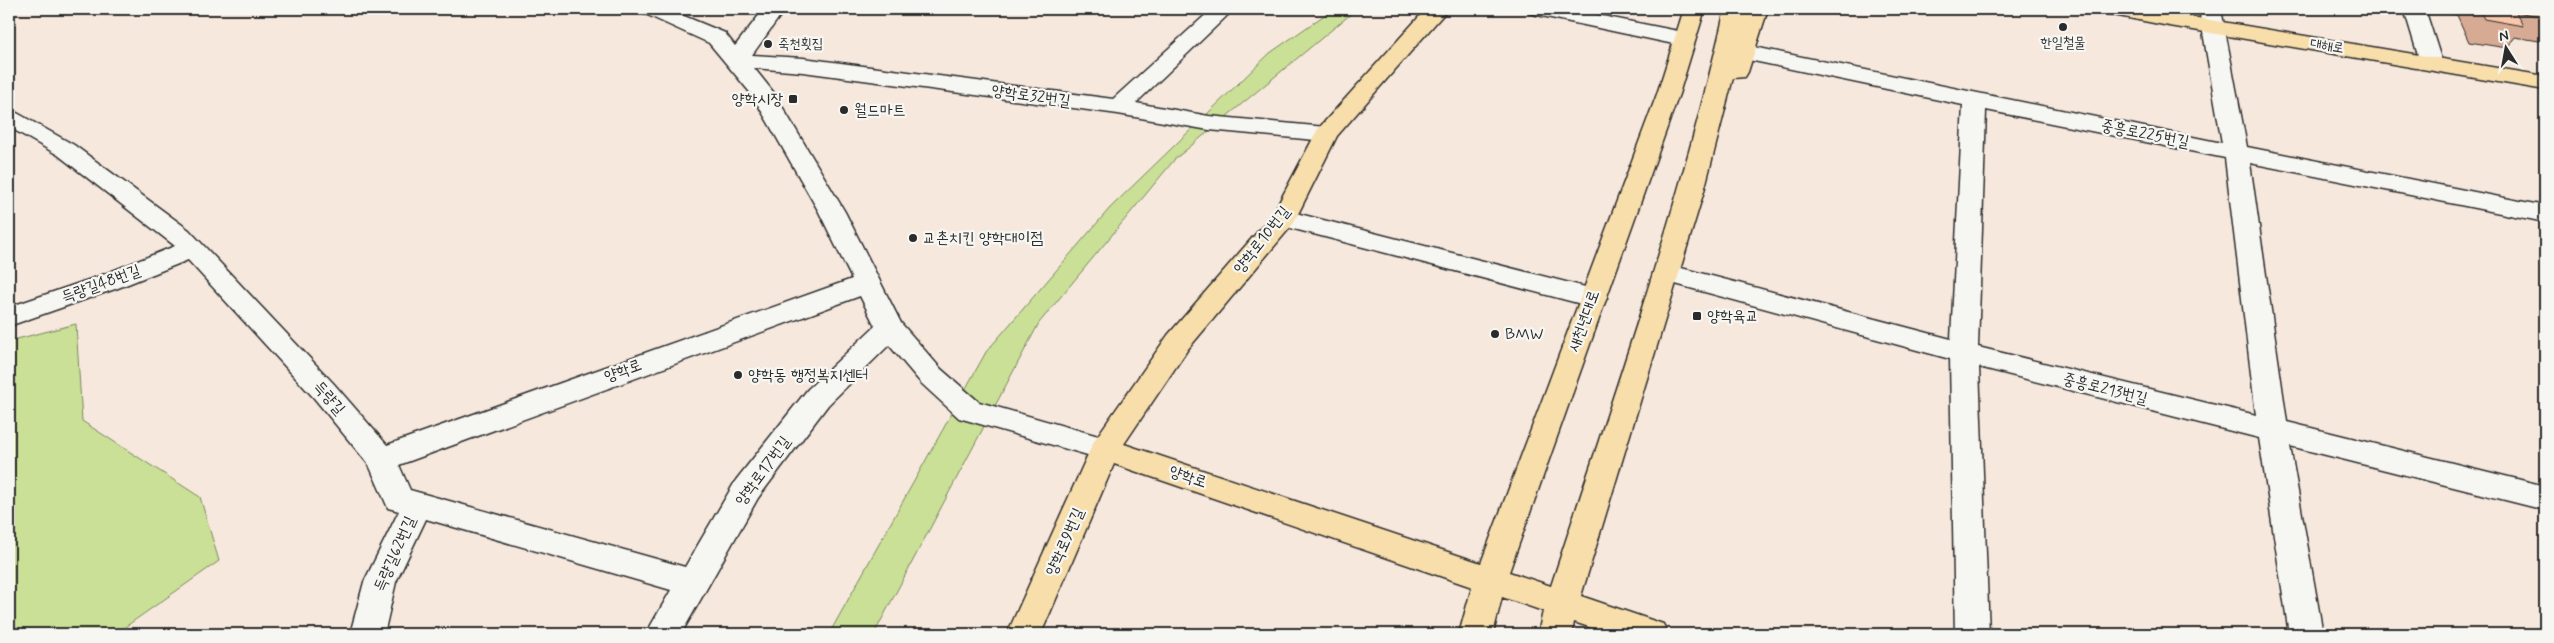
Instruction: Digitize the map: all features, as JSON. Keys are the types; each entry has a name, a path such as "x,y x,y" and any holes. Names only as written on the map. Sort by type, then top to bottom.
{"main road":[{"name":"양학로10번길","path":"1106,449 1178,342 1284,218 1326,134 1437,9"},
{"name":"새천년대로","path":"1476,634 1490,581 1668,94 1683,39 1695,9"},
{"path":"1558,620 1692,191 1719,88 1736,9"},
{"path":"1719,88 1738,71 1758,9"},
{"name":"대해로","path":"2110,9 2212,19 2545,83"},
{"name":"양학로","path":"1106,449 1490,581 1558,620 1650,634"},
{"name":"양학로9번길","path":"1024,634 1106,449"}],"street":[{"name":"양학로","path":"650,9 716,38 763,94 832,212 866,284 890,328 931,376 970,410 1106,449"},
{"path":"736,60 776,9"},
{"path":"1118,108 1224,9"},
{"path":"1537,9 1683,39"},
{"path":"2414,9 2431,62"},
{"path":"2212,19 2236,152 2273,431 2306,634"},
{"name":"중흥로225번길","path":"1744,52 1975,101 2545,214"},
{"name":"양학로32번길","path":"736,60 803,65 1118,108 1209,123 1326,134"},
{"path":"1972,634 1964,353 1975,101"},
{"name":"득량길","path":"9,118 66,150 180,236 324,390 381,459 399,499 692,583"},
{"path":"1284,218 1593,298"},
{"name":"득량길48번길","path":"9,317 109,282 192,249"},
{"name":"중흥로213번길","path":"1666,274 1964,353 2545,498"},
{"name":"양학로","path":"381,459 866,284"},
{"name":"양학로17번길","path":"663,634 747,489 818,397 890,328"},
{"name":"득량길62번길","path":"367,634 380,582 418,504"}],"green space":[{"path":"1333,9 1357,9 1175,159 1039,323 874,634 829,634 986,352 1110,208 1270,53"},
{"path":"76,324 82,421 200,497 219,561 115,634 9,634 9,341"}],"building":[{"path":"2479,9 2545,9 2545,17 2516,12 2523,26 2484,19"}],"place":[{"name":"한일철물","path":"2063,27"},
{"name":"죽천횟집","path":"768,44"},
{"name":"양학시장","path":"793,99"},
{"name":"월드마트","path":"844,110"},
{"name":"교촌치킨 양학대이점","path":"913,238"},
{"name":"양학육교","path":"1697,316"},
{"name":"BMW","path":"1495,334"},
{"name":"양학동 행정복지센터","path":"738,375"}]}
